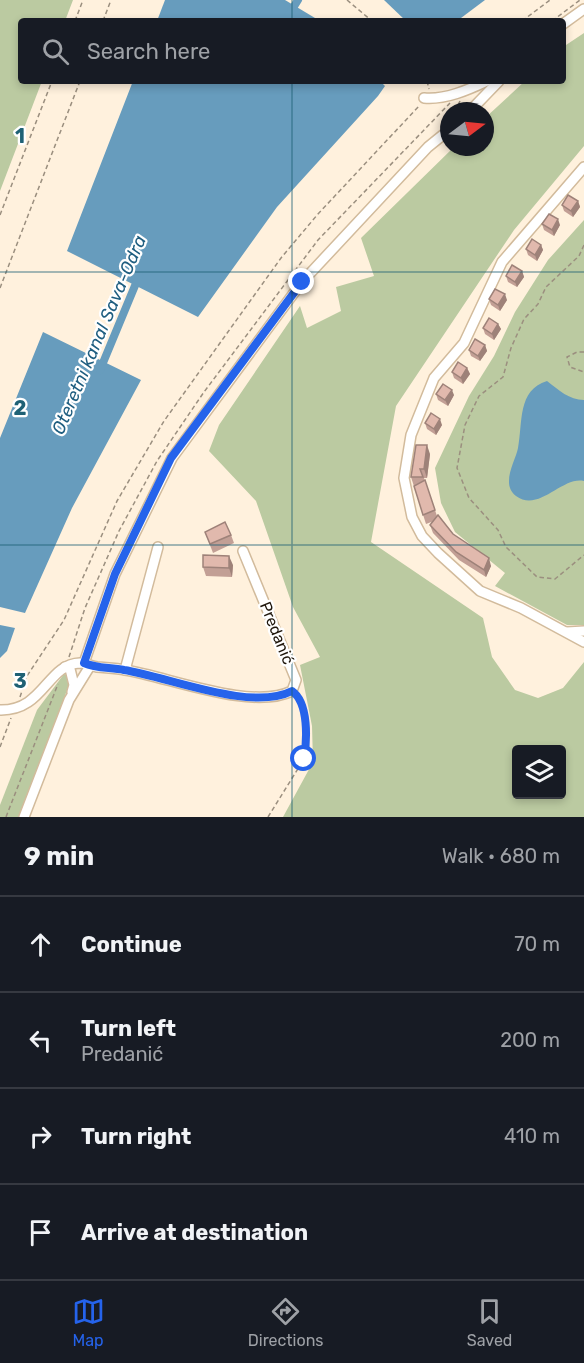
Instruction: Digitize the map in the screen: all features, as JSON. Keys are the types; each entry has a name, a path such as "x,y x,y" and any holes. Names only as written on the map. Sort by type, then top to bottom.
{"street":[{"path":"566,22 584,9"},
{"path":"424,98 433,99 462,92 480,84"},
{"path":"479,102 496,84"},
{"path":"69,700 87,664 115,574 171,458 302,282 428,147 440,137"},
{"path":"584,167 502,262 464,343 434,378 411,435 404,478 412,517 422,536 438,553 480,591 521,608 584,642"},
{"path":"125,670 158,547"},
{"name":"Predanić","path":"243,551 296,680 292,691"},
{"path":"567,632 584,631"},
{"path":"0,710 15,710 44,690 58,671 65,667 87,664 125,670 247,698 283,696 292,691"},
{"path":"24,817 74,685 74,676 70,669 65,667"}],"path":[{"path":"76,18 83,0"},
{"path":"104,18 111,0"},
{"path":"347,0 368,18"},
{"path":"526,18 550,0"},
{"path":"556,18 580,0"},
{"path":"0,215 50,84"},
{"path":"0,288 79,84"},
{"path":"0,747 27,676 64,620 117,501 164,421 281,258 318,214 413,115 429,88 428,84"},
{"path":"6,817 65,667 85,608 119,531 157,461 204,392 318,240 462,92"},
{"path":"584,245 579,256 546,287 538,304 524,319 511,348 503,377 479,396 465,425 457,468 469,498 498,530 506,547 537,577 555,579 584,555"},
{"path":"584,352 577,352 567,357 570,367 584,372"},
{"path":"268,817 278,797 296,774 304,759 306,738 301,701 292,691"}],"green space":[{"path":"0,0 73,0 66,18 18,18 18,84 41,84 0,191"},
{"path":"584,33 584,146 514,230 396,406 371,542 483,618 492,657 515,690 538,698 563,688 584,662 584,817 283,817 313,762 312,726 300,665 320,657 293,607 256,501 209,451 219,425 300,306 307,328 341,311 336,287 374,276 361,238 445,156 494,156 494,110 522,84 566,84 566,45"},
{"path":"584,220 584,625 567,625 495,586 505,573 455,532 441,503 435,468 469,396 494,356 515,312 548,260"},
{"path":"64,674 70,676 69,685 19,817 0,817 0,805 37,710"}],"water":[{"path":"165,0 285,0 315,18 158,18"},
{"path":"384,0 485,0 461,18 403,18"},
{"path":"132,84 383,84 385,86 277,207 198,317 67,251"},
{"path":"43,332 141,380 72,508 25,613 0,607 0,438"},
{"path":"547,381 569,396 584,400 584,481 567,484 533,500 525,500 511,491 510,472 518,448 521,418 526,400 537,385"},
{"path":"0,625 15,628 7,651 0,658"}],"building":[{"path":"568,195 578,201 571,211 562,205"},
{"path":"549,214 558,219 552,230 542,224"},
{"path":"532,239 541,245 535,255 526,249"},
{"path":"512,265 522,271 515,282 506,276"},
{"path":"495,289 505,294 498,305 489,299"},
{"path":"489,318 498,324 492,334 483,328"},
{"path":"475,339 485,345 478,356 469,350"},
{"path":"458,362 467,368 461,378 452,372"},
{"path":"443,384 452,390 445,400 436,394"},
{"path":"431,413 440,419 434,429 425,423"},
{"path":"416,445 427,445 424,469 420,469 423,477 411,477"},
{"path":"425,480 435,510 423,515 414,486"},
{"path":"438,515 453,534 489,558 484,570 456,552 430,525"},
{"path":"225,522 231,535 210,544 205,532"},
{"path":"203,555 229,556 229,568 203,567"}],"waterway":[{"name":"Oteretni kanal Sava-Odra","path":"287,18 298,0"},
{"name":"Oteretni kanal Sava-Odra","path":"100,370 139,276"}],"route":[{"path":"302,282 171,458 115,574 84,663 247,698 283,696 292,691 299,696 305,722 304,759"}]}
